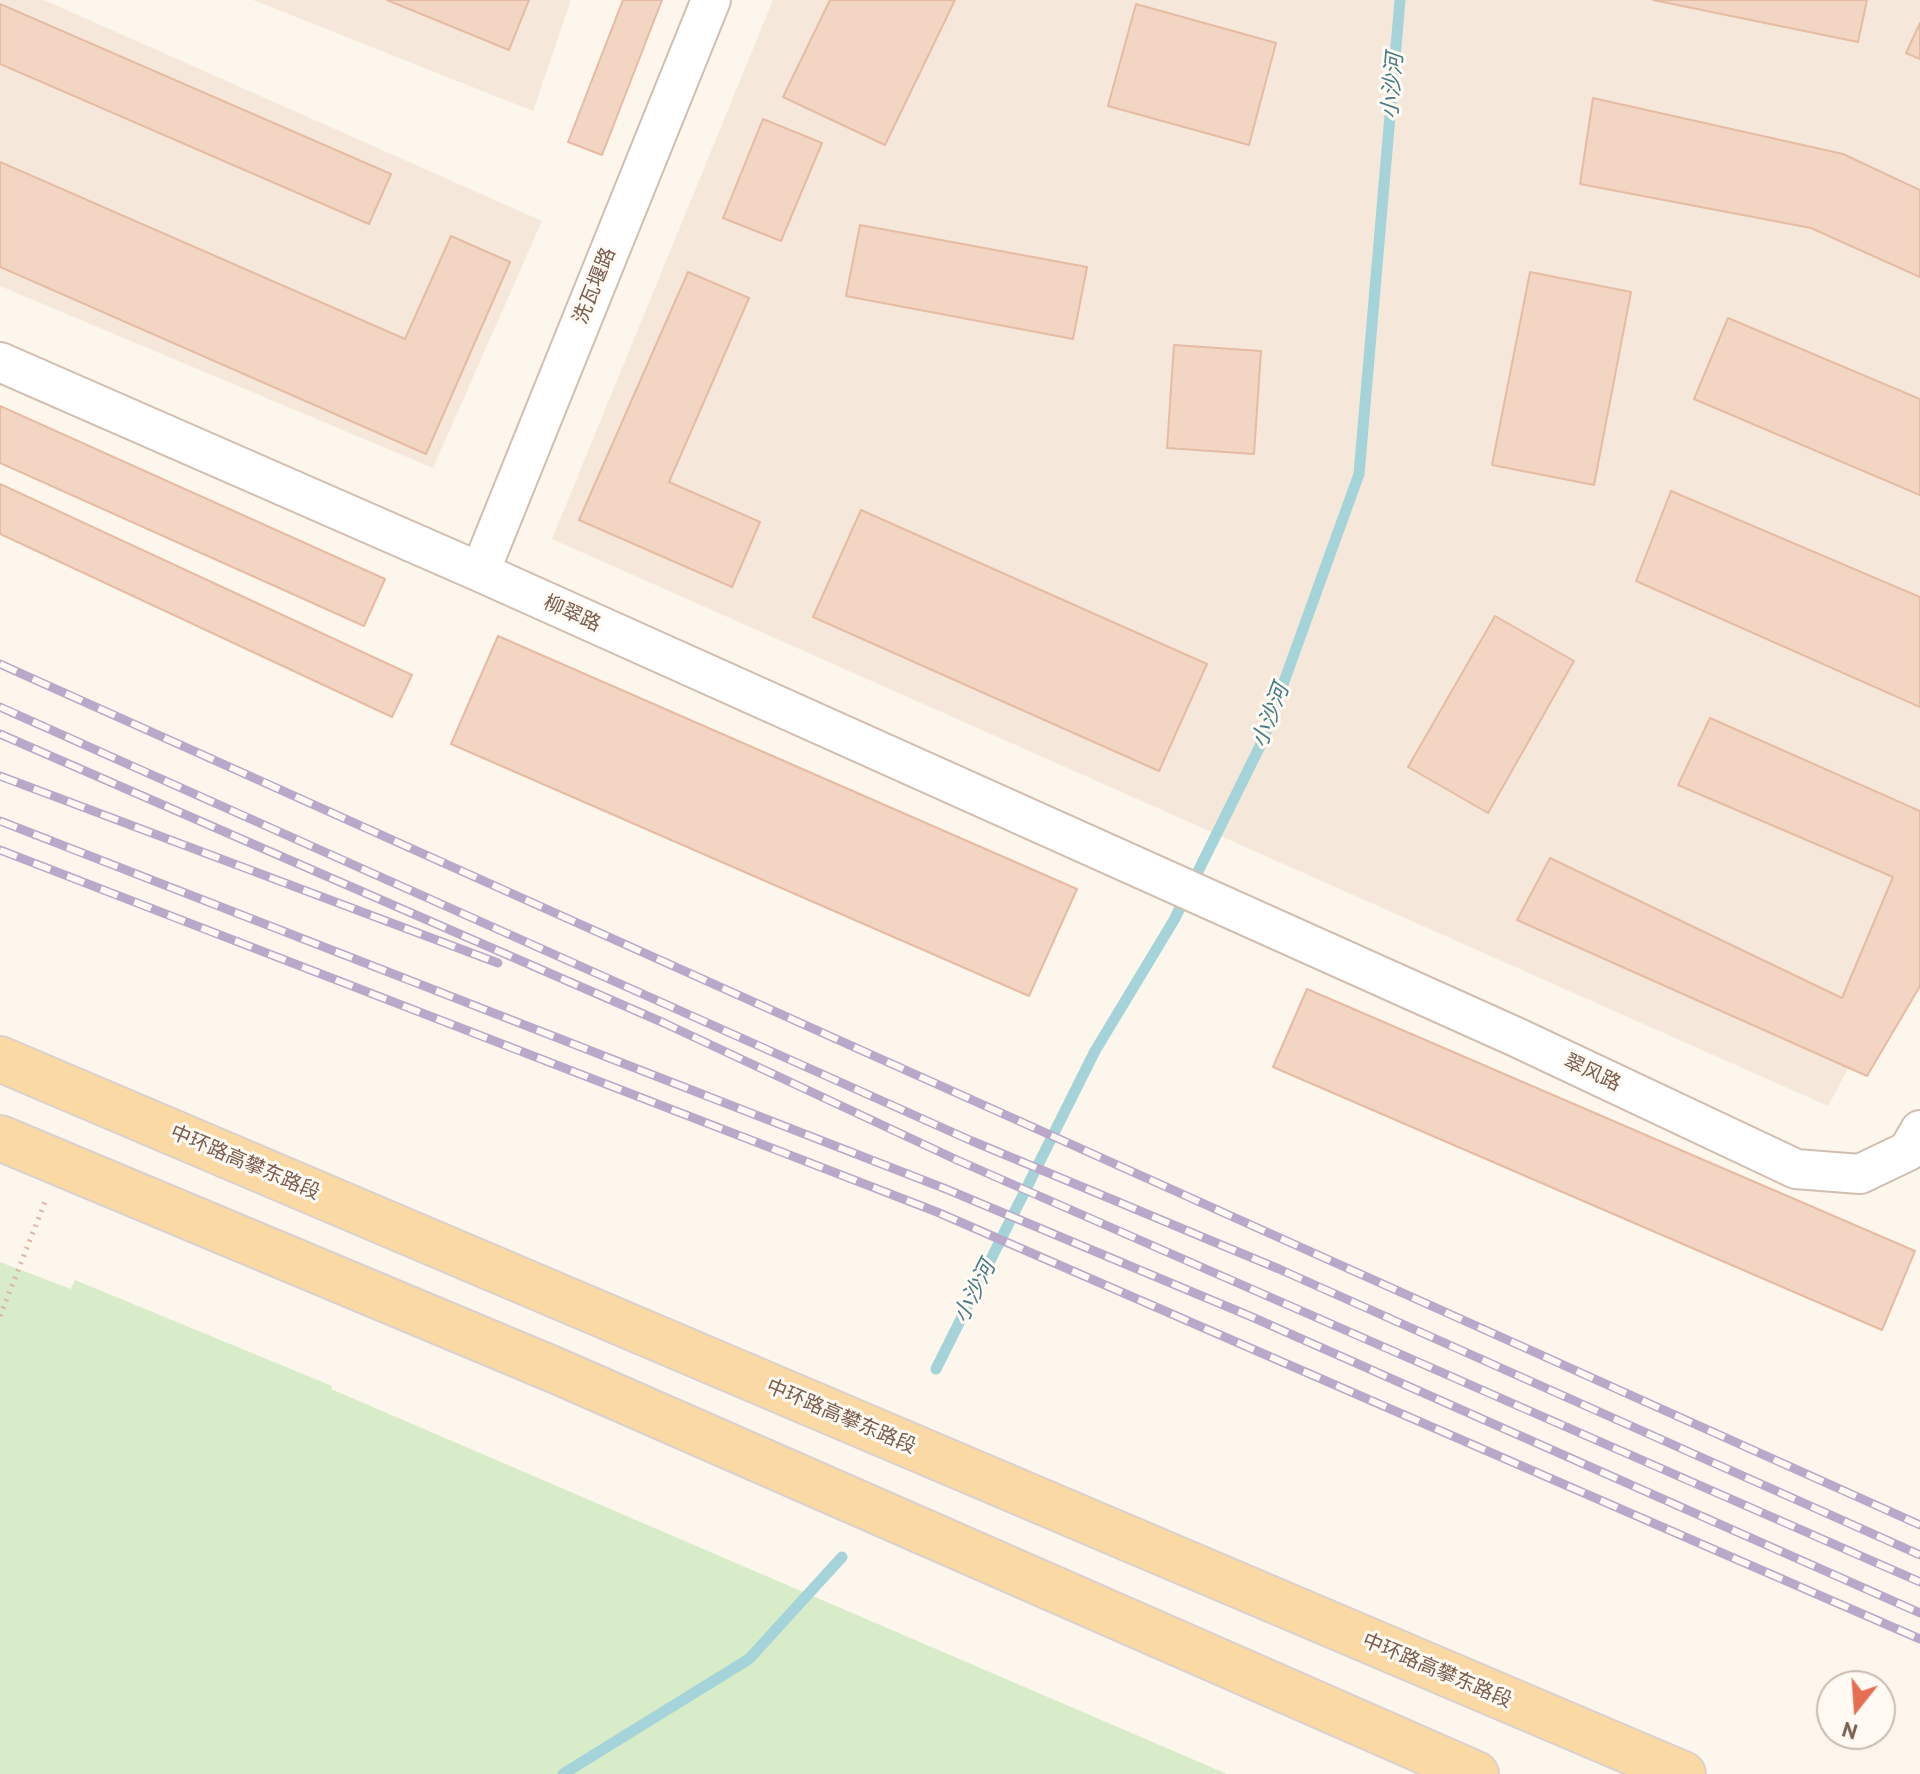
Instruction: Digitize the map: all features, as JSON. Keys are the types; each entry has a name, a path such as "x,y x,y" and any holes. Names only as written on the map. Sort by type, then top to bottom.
{"main road":[{"name":"中环路高攀东路段","path":"0,1059 1683,1774"},
{"path":"0,1138 572,1377 1476,1774"}],"street":[{"name":"洗瓦堰路","path":"480,572 711,0"},
{"name":"柳翠路","path":"0,362 480,572 1257,922"},
{"name":"翠风路","path":"1257,922 1516,1037 1796,1169 1860,1174 1908,1151 1920,1130"}],"path":[{"path":"0,1316 60,1163"}],"shaded area":[{"path":"0,0 44,0 542,221 433,468 0,286"},
{"path":"253,0 571,0 533,111"},
{"path":"773,0 1920,0 1920,934 1828,1106 552,539"}],"green space":[{"path":"0,1262 71,1289 75,1280 332,1386 331,1389 1227,1774 0,1774"}],"building":[{"path":"387,0 529,0 509,50"},
{"path":"623,0 662,0 602,155 568,142"},
{"path":"830,0 955,0 885,145 783,97"},
{"path":"1653,0 1867,0 1858,42"},
{"path":"0,4 391,174 369,224 0,64"},
{"path":"1136,4 1276,43 1249,145 1108,106"},
{"path":"1920,23 1920,59 1906,53"},
{"path":"1593,98 1843,154 1920,190 1920,277 1811,228 1580,184"},
{"path":"763,119 822,143 781,241 723,218"},
{"path":"0,162 405,339 451,236 510,262 426,454 0,267"},
{"path":"860,225 1087,267 1073,339 846,296"},
{"path":"688,272 749,298 669,482 760,522 732,587 579,520"},
{"path":"1530,272 1631,292 1594,485 1492,465"},
{"path":"1728,318 1920,399 1920,495 1694,399"},
{"path":"1174,345 1261,351 1254,454 1167,448"},
{"path":"0,406 385,579 364,626 0,463"},
{"path":"0,484 412,675 392,717 0,534"},
{"path":"1671,491 1920,597 1920,707 1636,581"},
{"path":"861,510 1207,664 1159,771 813,617"},
{"path":"1495,616 1574,661 1488,813 1408,767"},
{"path":"498,636 1077,889 1029,996 451,744"},
{"path":"1710,718 1920,811 1920,986 1867,1076 1517,920 1550,858 1842,998 1893,877 1678,785"},
{"path":"1307,989 1915,1251 1882,1330 1273,1067"}],"waterway":[{"name":"小沙河","path":"936,1369 1095,1051 1174,920 1263,740 1359,474 1400,0"},
{"path":"563,1774 749,1659 842,1557"}],"railway":[{"path":"0,664 1920,1525"},
{"path":"0,707 972,1141 1279,1269 1920,1555"},
{"path":"0,734 664,1023 957,1160 1920,1582"},
{"path":"0,776 498,963"},
{"path":"0,821 946,1189 1252,1317 1920,1613"},
{"path":"0,850 937,1212 1920,1639"}]}
